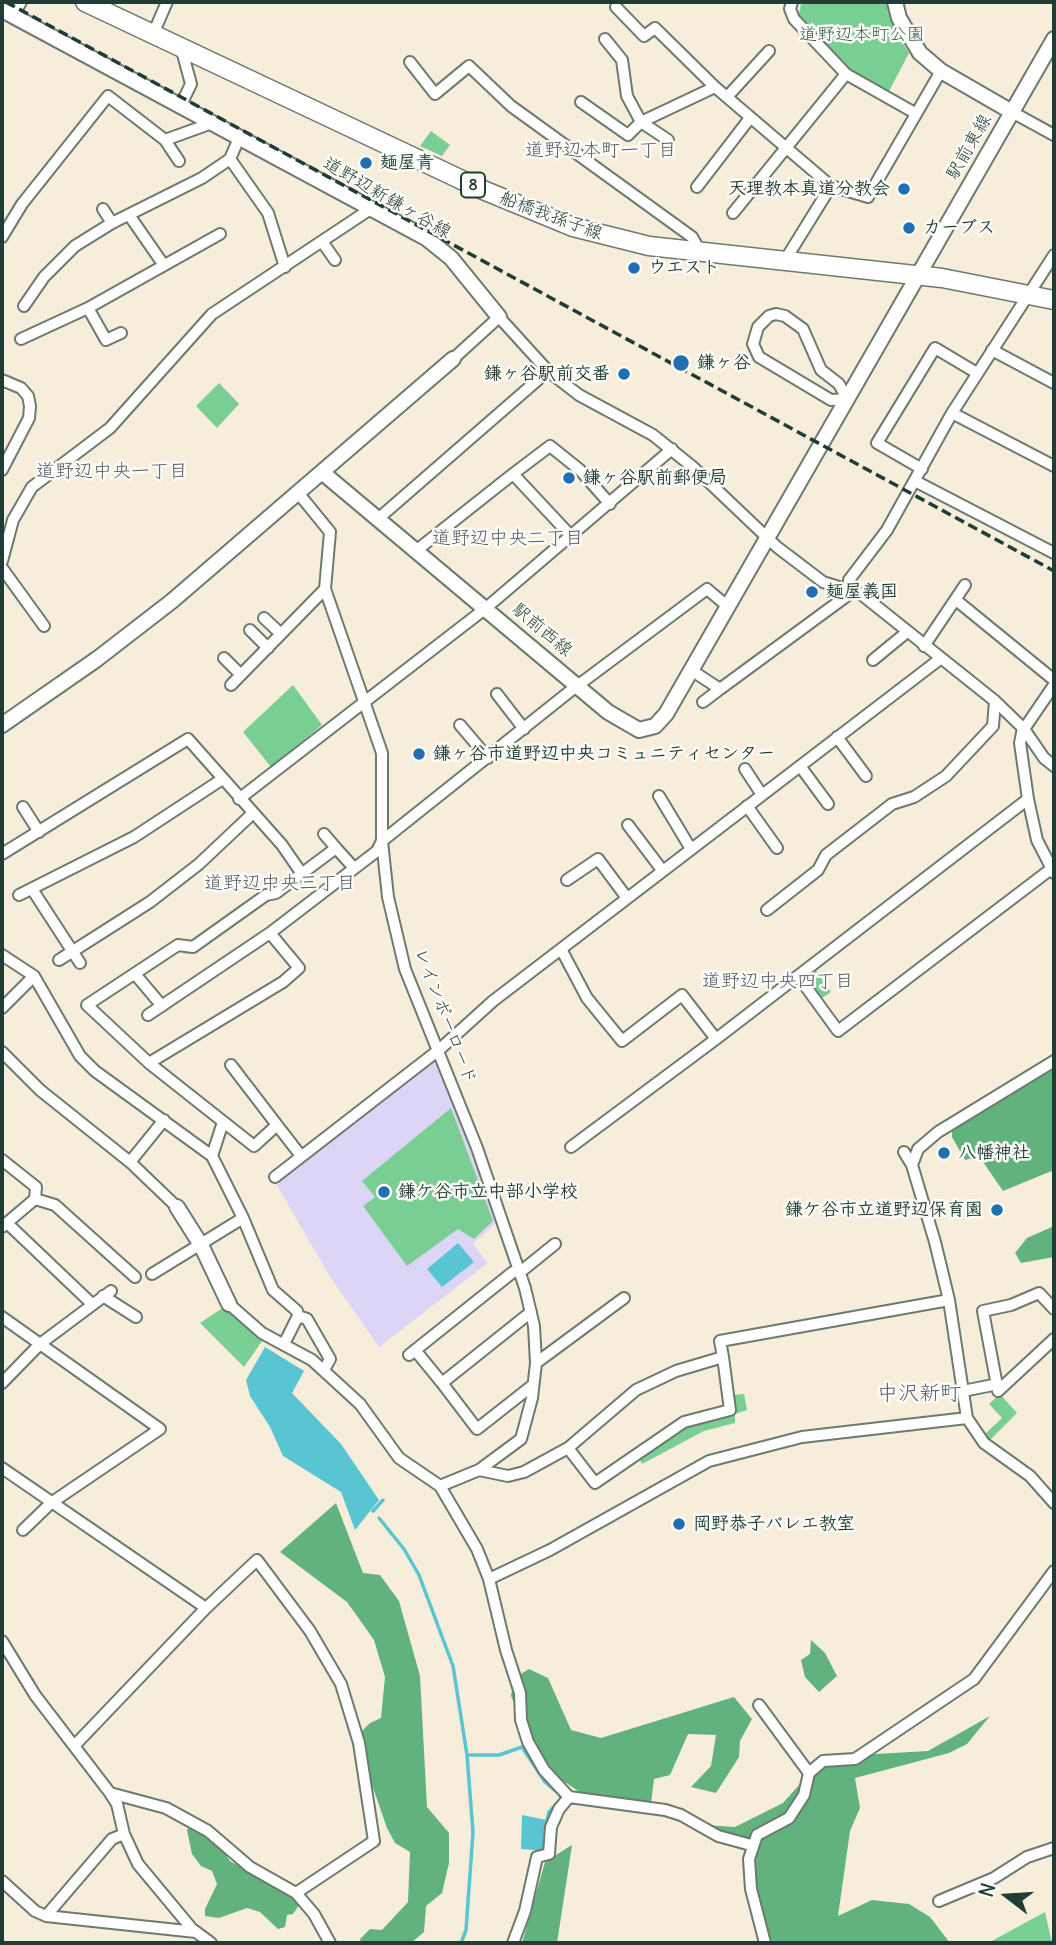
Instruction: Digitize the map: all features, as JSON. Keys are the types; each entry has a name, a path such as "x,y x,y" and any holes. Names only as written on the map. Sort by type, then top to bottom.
{"main road":[{"name":"船橋我孫子線","path":"85,2 530,211 636,244 917,275 1054,300"}],"street":[{"path":"8,13 21,2"},
{"path":"153,34 167,2"},
{"path":"793,2 790,9 794,19 846,74 915,113"},
{"path":"895,2 909,37 920,53 941,71 1054,135"},
{"path":"616,7 644,36 655,28 715,87 831,186 868,197 941,71"},
{"name":"道野辺新鎌ヶ谷線","path":"8,13 426,238 451,258 548,371 579,395 653,435 672,449 767,537 823,582 861,594 995,701 1024,728 1044,758 1054,766"},
{"path":"605,39 622,60 627,96 641,122 668,140"},
{"name":"駅前東線","path":"917,275 1054,39"},
{"path":"180,107 191,84 181,47"},
{"path":"727,97 769,51"},
{"path":"410,62 435,94 469,66 511,106 692,237 701,253"},
{"path":"733,213 846,74"},
{"path":"581,102 628,135 641,122 715,87"},
{"path":"2,236 22,204 108,96 164,139 179,161"},
{"path":"697,187 750,118"},
{"path":"164,139 212,123"},
{"path":"24,306 44,277 75,246 230,159 239,138"},
{"path":"230,159 268,213 285,267"},
{"path":"784,262 831,186"},
{"path":"2,561 13,520 32,486 110,428 212,314 323,243 372,208"},
{"path":"103,209 113,223"},
{"path":"129,215 163,264"},
{"path":"21,339 88,308 220,234"},
{"path":"323,243 335,260"},
{"path":"703,702 848,595 849,580 887,530 976,373 1054,255"},
{"name":"駅前西線","path":"323,473 625,723 639,730 655,726 666,714 917,275"},
{"path":"88,308 106,340 121,333"},
{"path":"776,314 797,322 803,328 821,370 839,384 846,398 831,400 758,357 754,337 762,321 776,314"},
{"path":"2,726 151,618 299,494 499,317"},
{"path":"922,469 877,443 935,348 976,373"},
{"path":"992,350 1054,383"},
{"path":"379,518 548,371"},
{"path":"2,380 21,388 28,396 30,406 29,418 2,470"},
{"path":"952,413 1054,466"},
{"path":"417,550 550,446 580,470 610,504"},
{"path":"239,799 363,700 386,686 486,608 672,449"},
{"path":"513,474 570,536"},
{"path":"915,481 1054,554"},
{"name":"レインボーロード","path":"299,494 330,532 325,589 382,753 382,841 388,897 405,969 440,1049 519,1270 531,1312 536,1363 530,1417 521,1439 479,1471"},
{"path":"2,568 44,626"},
{"path":"924,646 965,585"},
{"path":"148,1015 270,933 354,869 377,850 382,841 578,686 711,587 726,605"},
{"path":"231,685 325,589"},
{"path":"798,976 838,1031 1053,872 1037,840 1020,743 1024,728 1054,682 956,600"},
{"path":"264,618 281,634"},
{"path":"250,630 268,648"},
{"path":"873,660 907,632"},
{"path":"224,658 241,675"},
{"path":"275,1177 440,1049 493,1001 940,659"},
{"path":"691,670 720,688"},
{"path":"497,694 524,729"},
{"path":"766,910 818,870 826,855 892,804 914,797 946,776 993,726 995,701"},
{"path":"460,725 488,758"},
{"path":"837,737 866,776"},
{"path":"2,853 188,739 221,780 282,845 302,874"},
{"path":"800,766 828,804"},
{"path":"745,768 762,795"},
{"path":"19,895 134,837 221,780"},
{"path":"659,796 691,849"},
{"path":"571,1147 1028,799"},
{"path":"747,806 777,848"},
{"path":"23,807 39,832"},
{"path":"59,960 150,902 189,872 252,814"},
{"path":"628,825 662,870"},
{"path":"324,834 354,869"},
{"path":"277,1125 254,1146 149,1063 87,1005 178,946 193,947 336,848"},
{"path":"567,880 598,859 627,898"},
{"path":"32,888 80,963"},
{"path":"105,930 112,942"},
{"path":"149,1063 283,982 299,968 270,933"},
{"path":"561,949 587,998 622,1041 682,995 716,1039"},
{"path":"2,955 34,976 80,1056 95,1072 212,1156 243,1218 273,1290 298,1316 307,1319 330,1359 324,1370"},
{"path":"135,974 162,1006"},
{"path":"2,1008 34,976"},
{"path":"2,1052 40,1090 130,1162 177,1207 201,1245 229,1304 244,1320 324,1370 360,1404 398,1458 440,1486 477,1549 489,1579 506,1650 520,1693 521,1720 528,1742 544,1770 569,1797 665,1810 681,1815 718,1836 751,1845"},
{"path":"912,1165 918,1149 938,1132 1054,1061"},
{"path":"231,1065 301,1156"},
{"path":"130,1162 164,1120"},
{"path":"212,1156 223,1122"},
{"path":"904,1152 912,1165 949,1300 967,1418 984,1443 1030,1476 1054,1503"},
{"path":"2,1160 36,1187 35,1199 4,1225 91,1303"},
{"path":"35,1199 55,1205 135,1278"},
{"path":"152,1274 243,1218"},
{"path":"533,1385 477,1429 442,1383 412,1353 555,1244"},
{"path":"2,1383 40,1344 107,1293 136,1317"},
{"path":"1054,1309 1038,1293 1011,1305 983,1311 999,1391 1054,1339"},
{"path":"568,1448 595,1483 684,1422 730,1409 720,1341 949,1300"},
{"path":"536,1363 623,1304"},
{"path":"442,1383 531,1312"},
{"path":"284,1344 298,1316"},
{"path":"2,1317 160,1429 51,1503 23,1530"},
{"path":"440,1486 479,1471 508,1476 524,1472 568,1448 636,1390 676,1371 723,1357"},
{"path":"963,1391 998,1384"},
{"path":"489,1579 550,1550 709,1461 802,1437 967,1418"},
{"path":"2,1468 206,1608"},
{"path":"75,1745 206,1608 257,1560 326,1655 341,1684 353,1720 374,1841 296,1893"},
{"path":"765,1943 751,1889 751,1845 757,1835 789,1818 803,1795 809,1773 823,1761 855,1759 974,1679 1054,1571"},
{"path":"2,1641 35,1695 117,1804 124,1834 138,1864 196,1932 211,1943"},
{"path":"759,1705 809,1773"},
{"path":"110,1793 152,1803 187,1817 250,1867 296,1893 314,1914 330,1943"},
{"path":"513,1943 525,1912 537,1857 549,1854 551,1827 559,1809 569,1797"},
{"path":"46,1916 112,1839 124,1834"},
{"path":"939,1901 994,1878 1027,1857 1054,1848"},
{"path":"2,1881 35,1911 46,1916 196,1932"}],"shaded area":[{"name":"鎌ケ谷市立中部小学校","path":"438,1059 496,1223 473,1244 488,1263 379,1347 329,1275 275,1182 431,1060"}],"green space":[{"name":"道野辺本町公園","path":"888,2 898,36 909,53 888,93 849,70 798,17 801,4"},
{"path":"431,131 450,145 442,156 420,146"},
{"path":"219,383 239,404 217,428 196,406"},
{"path":"293,685 322,725 271,767 243,732"},
{"path":"815,969 831,992 819,1000 805,977"},
{"path":"1054,1064 1054,1170 1003,1191 979,1156 965,1160 952,1137 952,1126"},
{"path":"451,1108 493,1221 474,1239 458,1229 407,1266 363,1206 375,1197 362,1181"},
{"path":"1054,1226 1054,1257 1021,1263 1015,1253 1027,1238"},
{"path":"224,1307 262,1341 244,1367 200,1323"},
{"path":"744,1394 747,1410 735,1414 735,1423 704,1431 642,1464 640,1460 683,1427 734,1412 733,1395"},
{"path":"1000,1394 1017,1413 990,1440 985,1434 1002,1418 989,1404"},
{"path":"336,1503 363,1573 380,1575 399,1601 420,1676 427,1807 449,1833 449,1863 442,1893 426,1906 424,1932 411,1943 361,1943 360,1939 370,1929 382,1930 408,1902 410,1852 395,1843 387,1828 371,1782 362,1731 381,1718 385,1677 374,1640 347,1602 280,1552"},
{"path":"811,1640 825,1653 837,1676 819,1692 805,1677 801,1660 810,1654"},
{"path":"529,1669 548,1678 571,1730 601,1738 734,1697 752,1719 740,1741 739,1757 716,1793 691,1787 711,1766 716,1735 688,1734 670,1775 654,1779 651,1803 584,1795 550,1772 530,1741 511,1696 514,1678"},
{"path":"990,1716 967,1744 949,1753 855,1778 860,1808 850,1831 838,1916 872,1900 909,1904 930,1917 950,1943 769,1943 754,1880 754,1847 706,1825 735,1827 783,1803 824,1757 928,1751"},
{"path":"192,1824 221,1848 230,1861 290,1895 299,1905 293,1914 287,1915 285,1927 278,1929 260,1912 247,1908 219,1918 205,1916 205,1909 217,1884 212,1871 201,1866 192,1854 187,1830"},
{"path":"572,1845 557,1943 522,1943 545,1862"},
{"path":"1045,1912 1052,1943 988,1943"}],"water":[{"path":"458,1243 474,1262 442,1287 427,1269"},
{"path":"265,1347 304,1371 292,1393 341,1444 379,1500 355,1530 341,1492 283,1456 270,1427 250,1396 246,1380"},
{"path":"522,1815 552,1821 547,1851 521,1849"}],"waterway":[{"path":"373,1511 383,1500"},
{"path":"379,1518 404,1549 419,1575 453,1666 467,1755 473,1832 466,1930 461,1943"},
{"path":"467,1755 499,1755 522,1747 545,1782 560,1795 561,1799 549,1812 546,1824"}],"railway":[{"path":"6,2 1054,571"}],"place":[{"name":"麺屋青","path":"366,163"},
{"name":"天理教本真道分教会","path":"904,189"},
{"name":"カーブス","path":"909,228"},
{"name":"ウエスト","path":"634,268"},
{"name":"鎌ヶ谷","path":"681,363"},
{"name":"鎌ヶ谷駅前交番","path":"624,374"},
{"name":"鎌ヶ谷駅前郵便局","path":"569,478"},
{"name":"麺屋義国","path":"812,592"},
{"name":"鎌ヶ谷市道野辺中央コミュニティセンター","path":"419,754"},
{"name":"八幡神社","path":"944,1153"},
{"name":"鎌ケ谷市立中部小学校","path":"384,1192"},
{"name":"鎌ケ谷市立道野辺保育園","path":"997,1210"},
{"name":"岡野恭子バレエ教室","path":"679,1524"}],"district":[{"name":"道野辺本町一丁目","path":"601,151"},
{"name":"道野辺中央一丁目","path":"112,472"},
{"name":"道野辺中央二丁目","path":"508,539"},
{"name":"道野辺中央三丁目","path":"280,884"},
{"name":"道野辺中央四丁目","path":"778,982"},
{"name":"中沢新町","path":"919,1394"}]}
